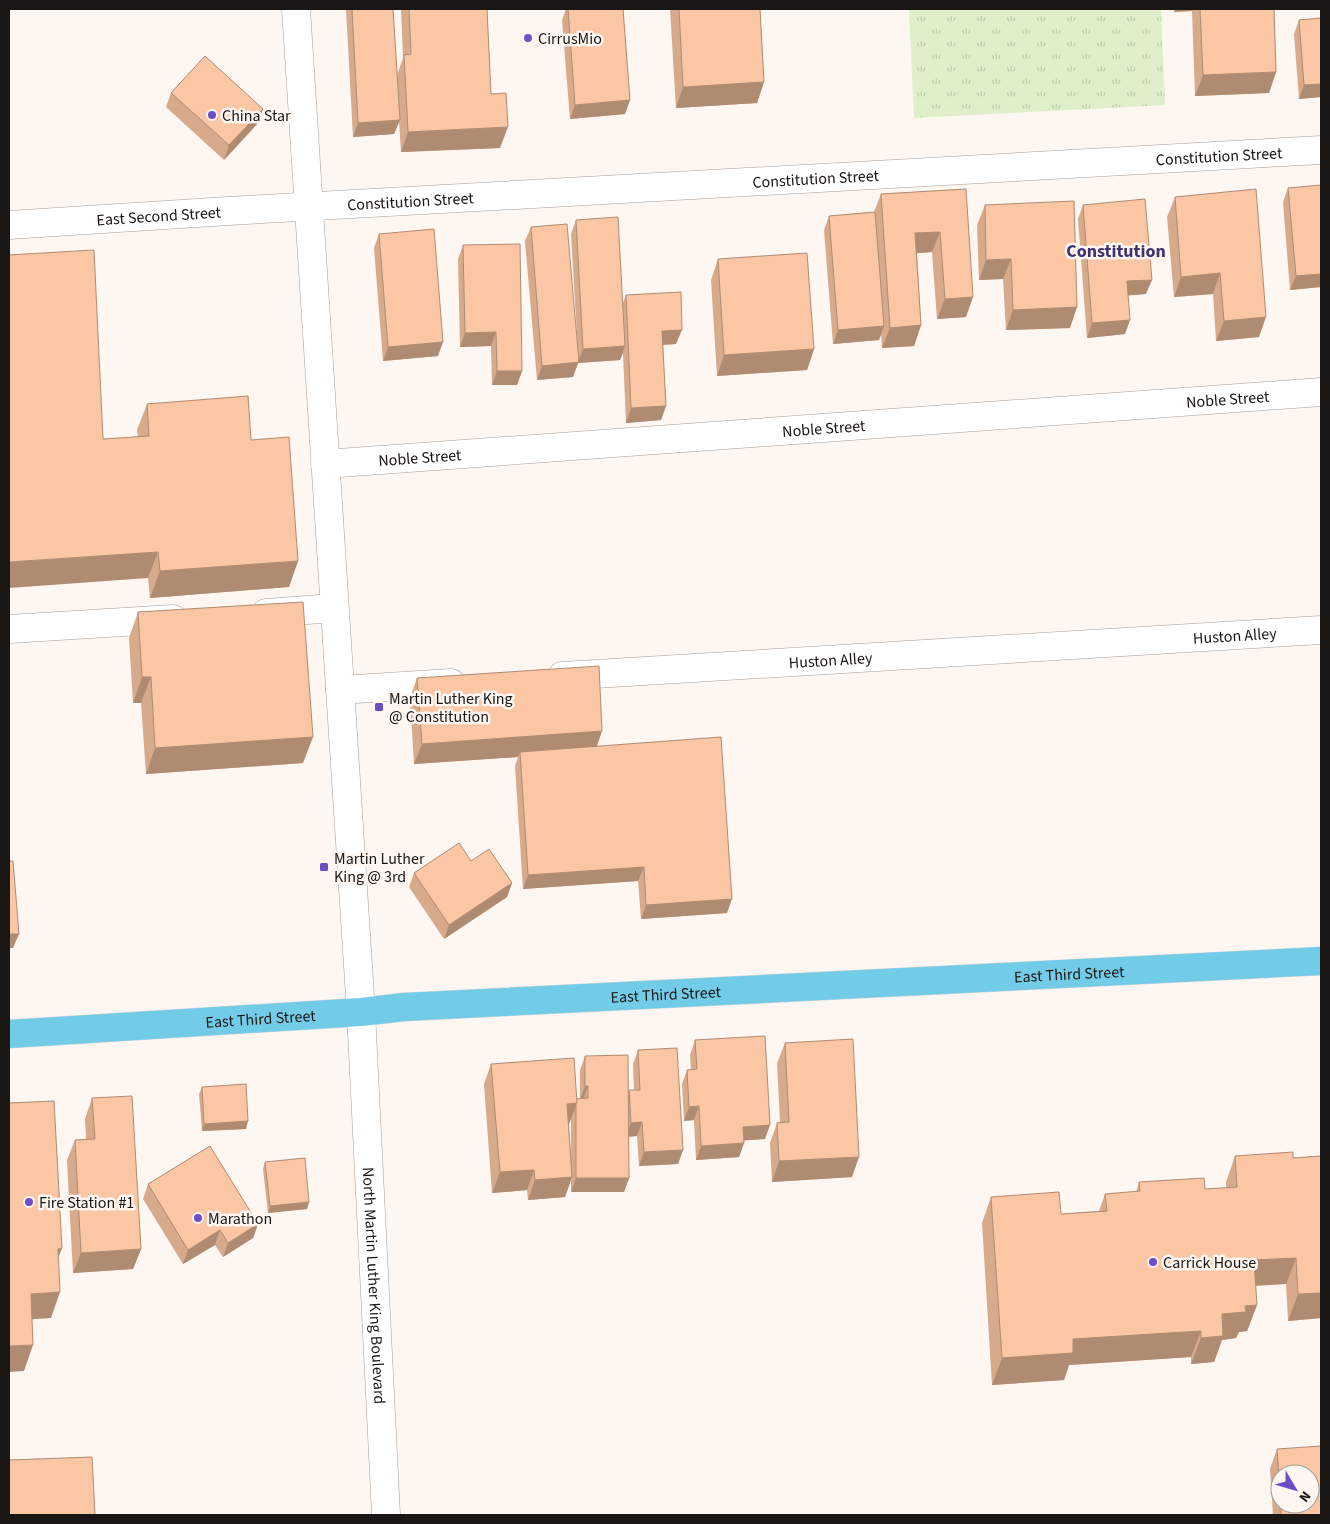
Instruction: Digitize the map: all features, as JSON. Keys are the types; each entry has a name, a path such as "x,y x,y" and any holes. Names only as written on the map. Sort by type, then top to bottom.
{"main road":[{"name":"East Third Street","path":"9,1034 361,1012 404,1007 1321,961"}],"street":[{"name":"North Martin Luther King Boulevard","path":"296,9 361,1012 386,1515"},
{"name":"Constitution Street","path":"308,207 1321,150"},
{"name":"East Second Street","path":"9,225 308,207"},
{"name":"Noble Street","path":"325,464 1321,392"},
{"path":"241,614 334,608"},
{"path":"9,629 193,618"},
{"name":"Huston Alley","path":"538,678 1321,630"},
{"path":"340,690 479,682"}],"green space":[{"path":"909,9 1161,9 1165,105 914,118"}],"building":[{"path":"352,9 393,9 400,120 358,123"},
{"path":"409,9 487,9 491,94 506,93 508,127 408,132 404,55 411,54"},
{"path":"568,9 623,9 630,100 575,105"},
{"path":"679,9 760,9 764,82 683,87"},
{"path":"1200,9 1274,9 1276,72 1203,75"},
{"path":"1321,18 1321,84 1304,85 1299,20"},
{"name":"China Star","path":"205,56 263,109 229,145 171,93"},
{"path":"1321,185 1321,274 1296,276 1288,188"},
{"path":"966,189 973,297 945,299 940,232 915,233 921,325 890,328 881,194"},
{"path":"1256,189 1266,317 1224,321 1220,273 1181,277 1175,197"},
{"path":"1145,199 1152,280 1127,281 1130,320 1092,323 1083,205"},
{"path":"1074,201 1077,307 1013,310 1011,259 986,260 985,205"},
{"path":"875,212 884,326 838,330 829,216"},
{"path":"618,217 625,346 583,349 576,220"},
{"path":"567,224 579,362 542,366 531,227"},
{"path":"434,229 443,342 388,347 379,234"},
{"path":"520,244 522,371 497,371 496,332 465,333 463,245"},
{"path":"94,250 103,439 149,436 147,404 248,396 251,440 289,437 298,561 160,571 158,552 9,562 9,255"},
{"path":"807,253 814,349 724,355 718,259"},
{"path":"681,292 682,330 662,331 666,406 631,408 626,295"},
{"path":"303,602 313,737 155,748 151,677 142,677 138,612"},
{"path":"599,666 602,731 422,744 417,678"},
{"path":"721,737 732,899 646,905 644,867 528,875 520,752"},
{"path":"459,843 471,861 489,849 512,883 449,925 414,873"},
{"path":"9,861 13,861 19,934 9,934"},
{"path":"765,1036 770,1125 743,1127 744,1143 701,1146 699,1106 689,1107 687,1070 697,1069 695,1040"},
{"path":"853,1039 859,1157 779,1161 777,1123 789,1122 785,1043"},
{"path":"677,1048 683,1150 644,1152 642,1122 631,1123 629,1090 640,1090 638,1050"},
{"path":"628,1055 629,1178 576,1178 576,1099 588,1098 588,1086 585,1086 585,1056"},
{"path":"574,1058 577,1103 567,1104 572,1177 535,1180 534,1170 500,1172 491,1064"},
{"path":"246,1084 248,1121 204,1124 202,1087"},
{"path":"132,1096 141,1249 81,1253 75,1140 95,1139 92,1098"},
{"name":"Fire Station #1","path":"54,1101 62,1248 58,1249 60,1292 31,1294 33,1345 9,1346 9,1103"},
{"name":"Marathon","path":"210,1146 258,1224 228,1243 220,1230 188,1250 148,1184"},
{"name":"Carrick House","path":"1293,1152 1293,1158 1321,1156 1321,1293 1298,1294 1296,1258 1254,1260 1257,1305 1245,1306 1246,1312 1222,1314 1223,1336 1201,1338 1201,1331 1073,1339 1073,1353 1002,1358 991,1197 1059,1192 1061,1214 1107,1211 1105,1194 1140,1191 1139,1182 1204,1178 1205,1189 1237,1187 1235,1156"},
{"name":"Marathon","path":"305,1158 309,1202 270,1206 265,1162"},
{"path":"1321,1446 1321,1515 1281,1515 1320,1514 1320,1464 1278,1464 1277,1449"},
{"path":"92,1457 95,1515 9,1515 9,1460"}],"place":[{"name":"CirrusMio","path":"528,38"},
{"name":"China Star","path":"212,115"},
{"name":"Martin Luther King @ Constitution","path":"379,707"},
{"name":"Martin Luther King @ 3rd","path":"324,867"},
{"name":"Fire Station #1","path":"29,1202"},
{"name":"Marathon","path":"198,1218"},
{"name":"Carrick House","path":"1153,1262"}],"district":[{"name":"Constitution","path":"1116,251"}]}
